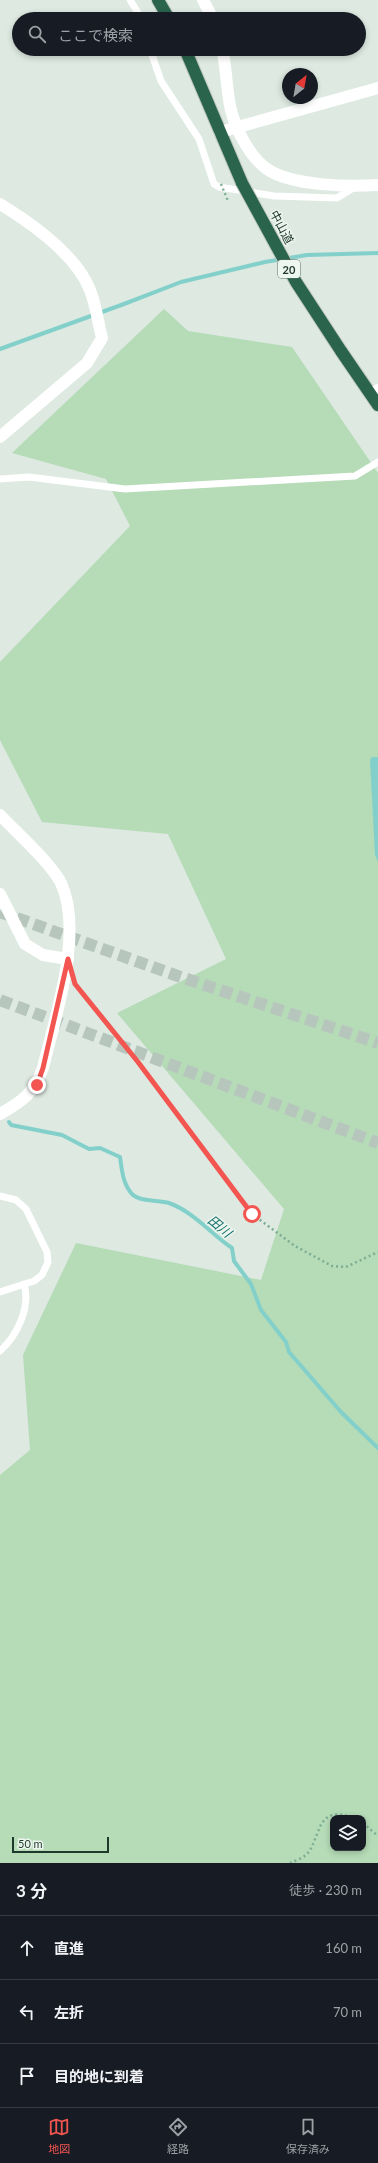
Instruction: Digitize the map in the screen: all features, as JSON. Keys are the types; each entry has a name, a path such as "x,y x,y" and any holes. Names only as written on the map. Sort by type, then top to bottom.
{"highway":[{"path":"158,0 165,12"},
{"name":"中山道","path":"188,56 242,183 296,282 341,351 375,392 378,405"}],"street":[{"path":"203,0 209,12"},
{"path":"223,56 230,109 236,127 251,152 267,169 282,176 319,184 357,186 378,185"},
{"path":"220,132 378,88"},
{"path":"0,204 33,224 64,252 82,276 90,290 102,338 87,363 0,437"},
{"path":"0,815 40,856 60,883 68,912 68,959 43,1068 37,1085 19,1103 0,1114"},
{"path":"0,894 25,944 43,954 68,959"}],"lane":[{"path":"130,0 138,12"},
{"path":"152,56 161,81 199,139 214,184 219,187 274,196 337,198 357,186"},
{"path":"0,479 29,477 125,489 355,476 378,462"},
{"path":"0,1196 16,1200 26,1209 47,1252 48,1262 42,1275 34,1281 0,1292"},
{"path":"0,1351 11,1342 25,1309 26,1293 24,1284"}],"path":[{"path":"221,184 228,201"},
{"path":"68,959 75,984 138,1062 252,1214 295,1246 332,1266 346,1267 378,1252"},
{"path":"290,1863 306,1855 320,1825 330,1817"},
{"path":"366,1826 378,1836"}],"green space":[{"path":"164,309 188,331 292,347 378,473 378,1863 0,1863 0,1475 30,1450 23,1355 76,1243 261,1280 284,1209 117,1013 226,959 168,834 42,822 0,740 0,662 130,526 106,479 12,453"}],"water":[{"path":"372,757 378,757 378,862 375,855 370,760"}],"waterway":[{"path":"0,349 181,282 265,262 307,255 378,253"},
{"name":"田川","path":"9,1122 11,1125 62,1135 89,1149 100,1148 120,1157 125,1182 133,1195 141,1199 165,1202 178,1207 232,1248 234,1261 251,1284 261,1310 286,1342 289,1352 341,1412 378,1448"}],"tunnel":[{"path":"0,912 175,975 378,1043"},
{"path":"0,1000 378,1143"}],"route":[{"path":"37,1085 43,1068 68,959 75,984 138,1062 252,1214"}]}
